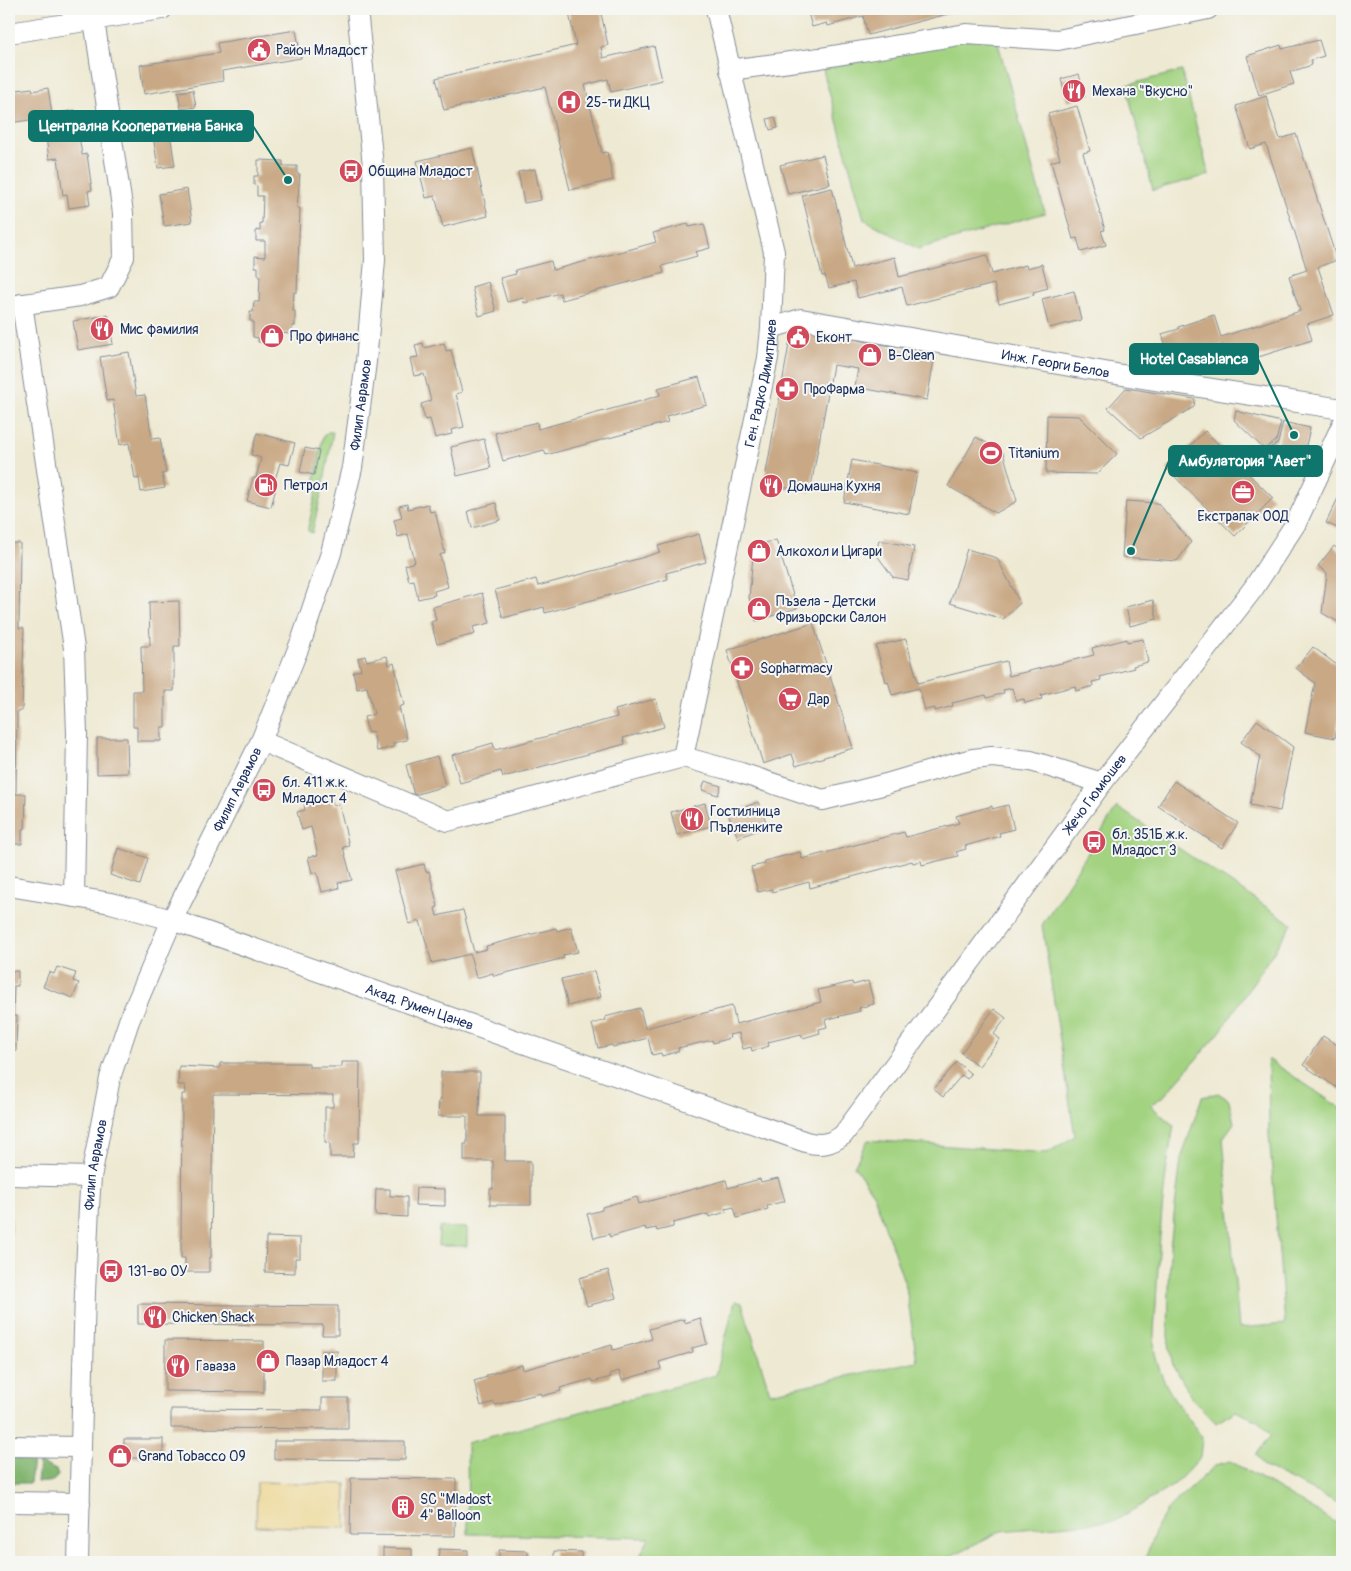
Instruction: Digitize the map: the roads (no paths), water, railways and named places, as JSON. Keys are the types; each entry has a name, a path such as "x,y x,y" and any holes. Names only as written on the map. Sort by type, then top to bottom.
{"street":[{"path":"9,33 162,9"},
{"name":"Филип Аврамов","path":"78,1562 85,1292 92,1177 110,1078 119,1048 172,920 261,741 302,639 331,553 352,468 364,381 374,260 373,166 357,9"},
{"name":"Ген. Радко Димитриев","path":"683,757 768,358 771,328 774,252 716,9"},
{"path":"730,70 820,58 966,34 1058,40 1208,9"},
{"path":"74,896 77,734 74,648 35,379 16,306 80,296 109,287 124,257 123,213 94,20"},
{"name":"Инж. Георги Белов","path":"771,328 801,319 1116,374 1342,409"},
{"name":"Жечо Гюмюшев","path":"824,1145 835,1141 843,1135 1102,783 1253,589 1296,523 1342,425"},
{"path":"261,741 448,821 683,757 741,773 823,800 973,759 992,757 1031,760 1102,783"},
{"name":"Акад. Румен Цанев","path":"9,886 111,903 172,920 806,1142 824,1145"},
{"path":"9,1175 92,1177"},
{"path":"9,1446 81,1447"},
{"path":"9,1502 80,1503"}],"place":[{"name":"Район Младост","path":"259,50"},
{"name":"Механа \"Вкусно\"","path":"1074,91"},
{"name":"25-ти ДКЦ","path":"569,102"},
{"name":"Община Младост","path":"351,171"},
{"name":"Централна Кооперативна Банка","path":"288,180"},
{"name":"Мис фамилия","path":"102,329"},
{"name":"Про финанс","path":"272,336"},
{"name":"Еконт","path":"798,337"},
{"name":"B-Clean","path":"870,355"},
{"name":"ПроФарма","path":"787,389"},
{"name":"Hotel Casablanca","path":"1294,435"},
{"name":"Titanium","path":"991,453"},
{"name":"Петрол","path":"266,485"},
{"name":"Домашна Кухня","path":"771,486"},
{"name":"Екстрапак ООД","path":"1243,492"},
{"name":"Алкохол и Цигари","path":"759,551"},
{"name":"Амбулатория \"Авет\"","path":"1131,551"},
{"name":"Пъзела - Детски Фризьорски Салон","path":"759,609"},
{"name":"Sopharmacy","path":"742,668"},
{"name":"Дар","path":"790,699"},
{"name":"бл. 411 ж.к. Младост 4","path":"264,790"},
{"name":"Гостилница Пърленките","path":"692,819"},
{"name":"бл. 351Б ж.к. Младост 3","path":"1094,842"},
{"name":"131-во ОУ","path":"111,1271"},
{"name":"Chicken Shack","path":"155,1317"},
{"name":"Пазар Младост 4","path":"268,1361"},
{"name":"Гаваза","path":"178,1366"},
{"name":"Grand Tobacco 09","path":"120,1456"},
{"name":"SC \"Mladost 4\" Balloon","path":"403,1507"}]}
